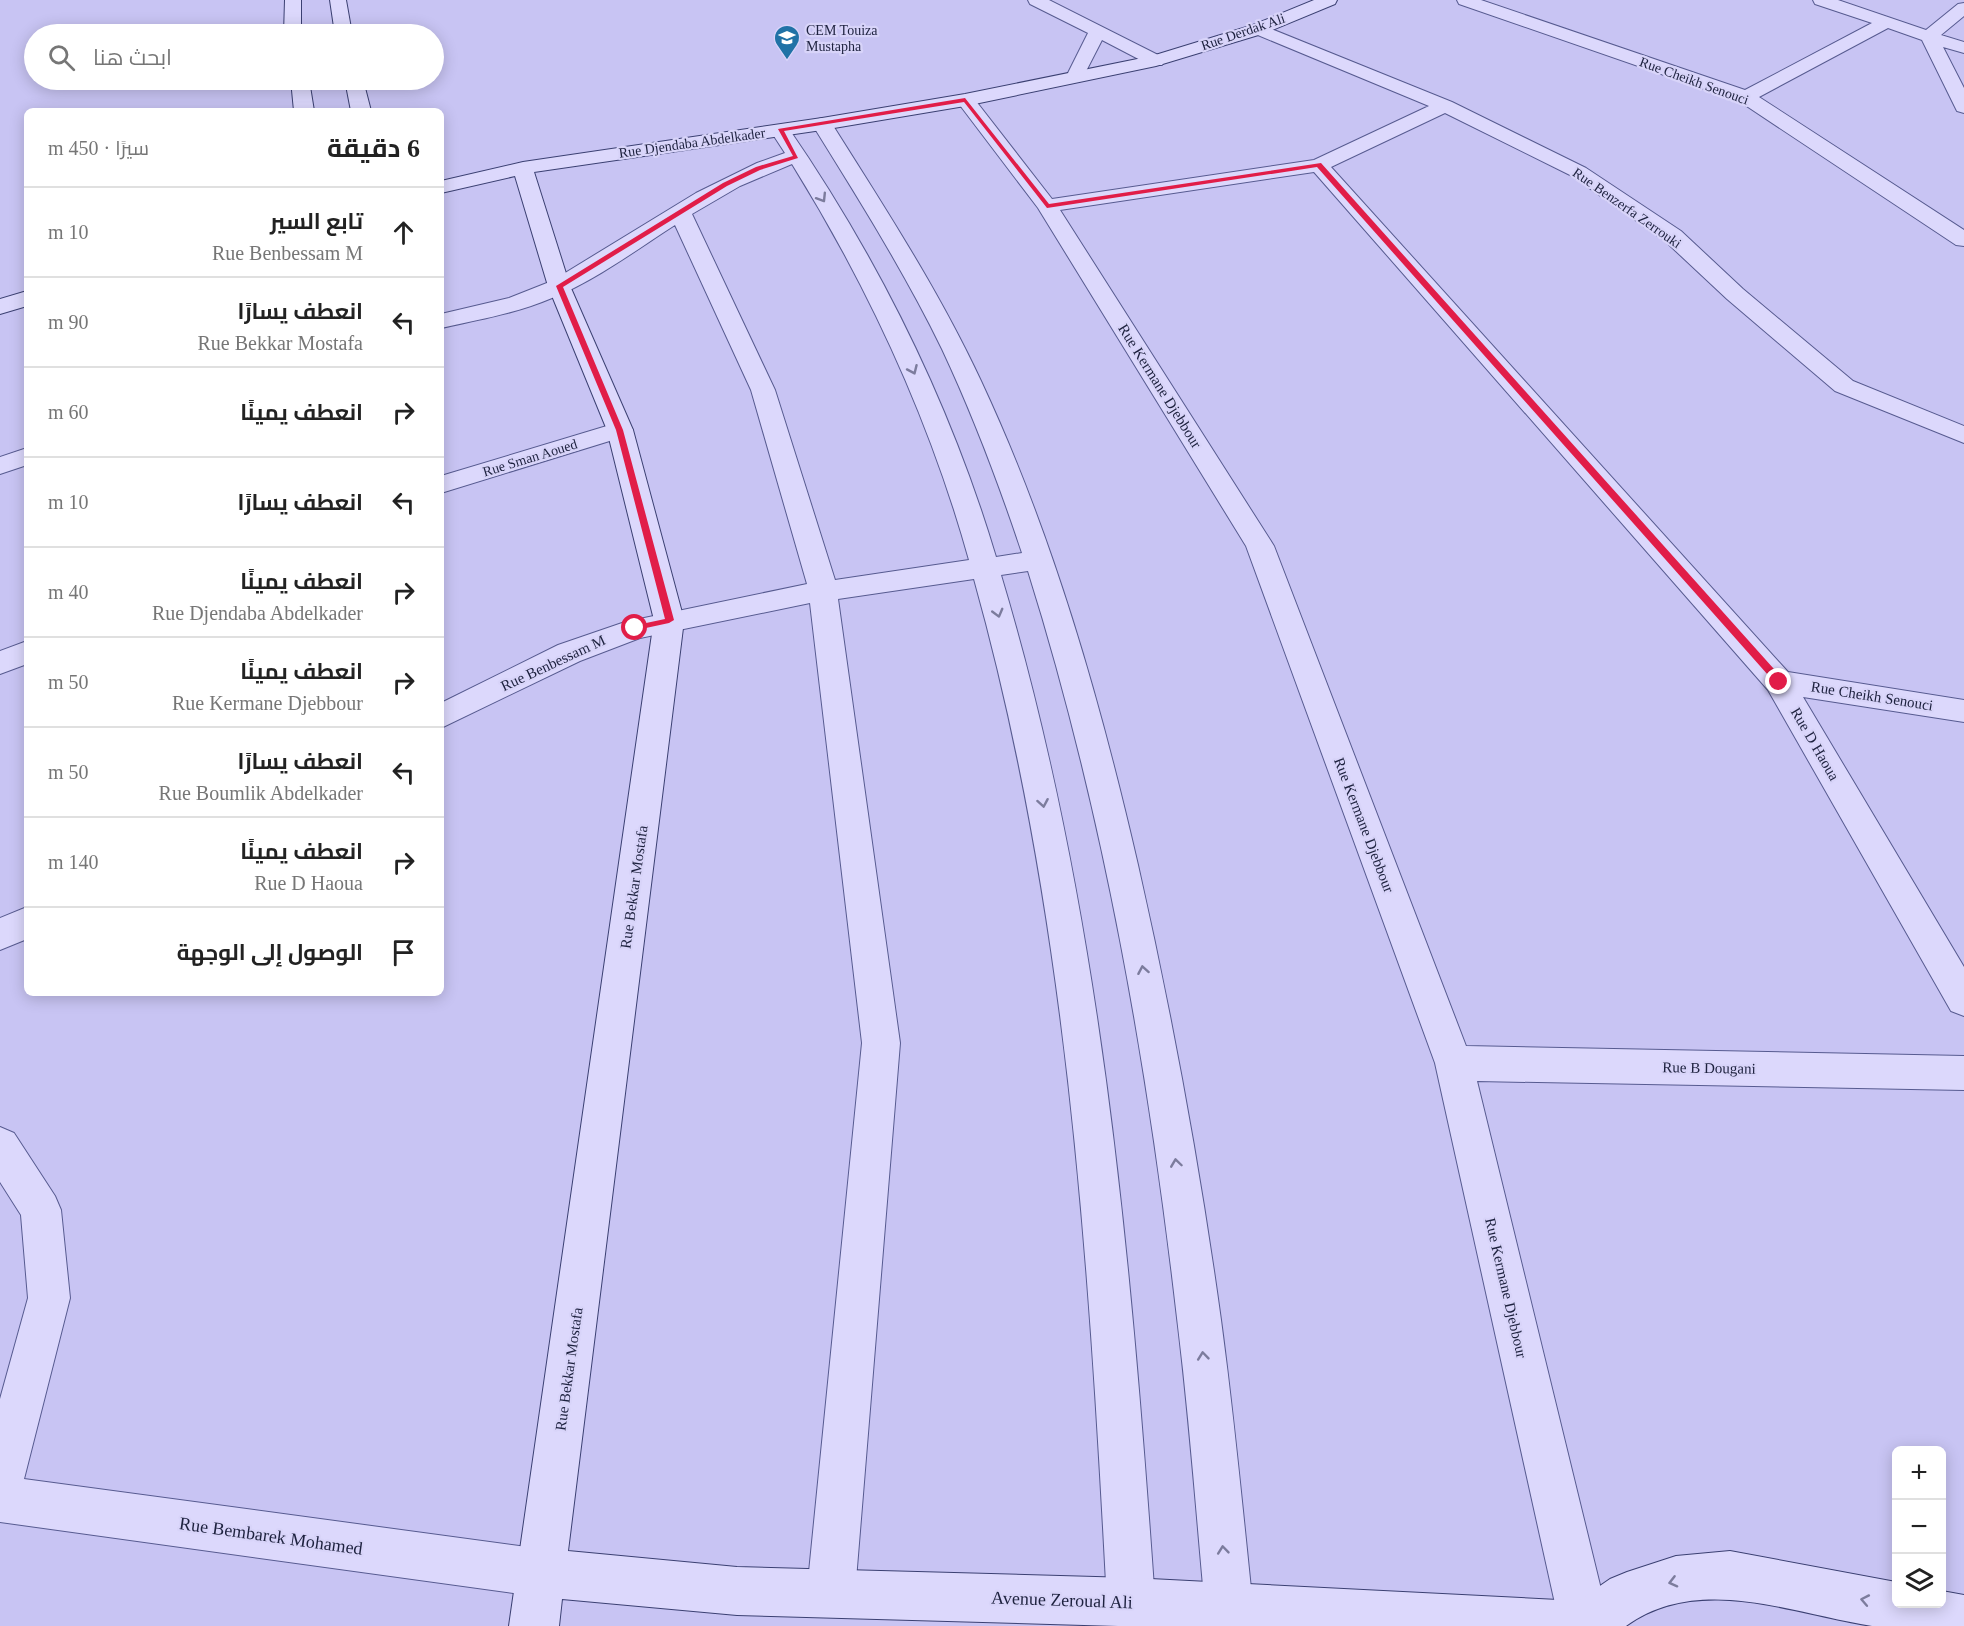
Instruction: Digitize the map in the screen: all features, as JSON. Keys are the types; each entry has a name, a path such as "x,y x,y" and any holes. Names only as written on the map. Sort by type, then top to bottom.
{"street":[{"path":"293,0 293,24"},
{"path":"339,0 343,24"},
{"path":"1036,0 1156,61"},
{"name":"Rue Derdak Ali","path":"1156,61 1259,29 1329,0"},
{"name":"Rue Cheikh Senouci","path":"1464,0 1746,97 1964,240"},
{"path":"1821,0 1964,48"},
{"path":"1929,36 1964,8"},
{"path":"1746,97 1886,21"},
{"name":"Rue Benzerfa Zerrouki","path":"1259,29 1445,106 1579,172 1673,236 1735,294 1844,386 1964,435"},
{"path":"1075,77 1098,30"},
{"path":"1929,36 1964,107"},
{"name":"Rue Djendaba Abdelkader","path":"444,186 523,168 788,143 822,124 965,100 1156,61"},
{"path":"301,90 304,108"},
{"path":"356,90 360,108"},
{"name":"Rue Kermane Djebbour","path":"965,100 1047,206 1260,546 1455,1063 1584,1626"},
{"path":"1047,206 1319,165 1445,106"},
{"path":"822,124 899,247 969,382 1004,465 1038,560 1071,665 1104,788 1136,933 1168,1108 1199,1321 1229,1608"},
{"path":"444,320 521,302 560,286 741,176 788,143 856,254 890,317 954,472 986,567 1014,672 1041,795 1067,939 1091,1111 1113,1321 1131,1602"},
{"name":"Rue D Haoua","path":"1319,165 1779,682 1964,1000"},
{"name":"Rue Bekkar Mostafa","path":"523,168 560,286 620,430 669,620 534,1626"},
{"path":"680,212 763,390 823,591 880,1043 831,1592"},
{"path":"0,308 24,299"},
{"name":"Rue Sman Aoued","path":"444,484 620,430"},
{"path":"0,466 24,457"},
{"name":"Rue Benbessam M","path":"444,715 569,653 613,636 669,620 823,591 1038,560"},
{"path":"0,663 24,653"},
{"name":"Rue Cheikh Senouci","path":"1779,682 1964,711"},
{"path":"0,935 24,923"},
{"name":"Rue B Dougani","path":"1455,1063 1964,1073"},
{"path":"0,1146 41,1210 50,1298 0,1483"},
{"name":"Rue Bembarek Mohamed","path":"0,1499 542,1573"},
{"name":"Avenue Zeroual Ali","path":"542,1573 737,1591 1131,1602 1584,1626"},
{"path":"1584,1626 1627,1596 1676,1580 1730,1575 1787,1584 1964,1620"}],"place":[{"name":"CEM Touiza Mustapha","path":"787,61"}],"route":[{"path":"635,628 669,620 620,430 560,286 725,184 758,168 796,156 780,130 965,100 1047,206 1319,165 1779,682"}]}
